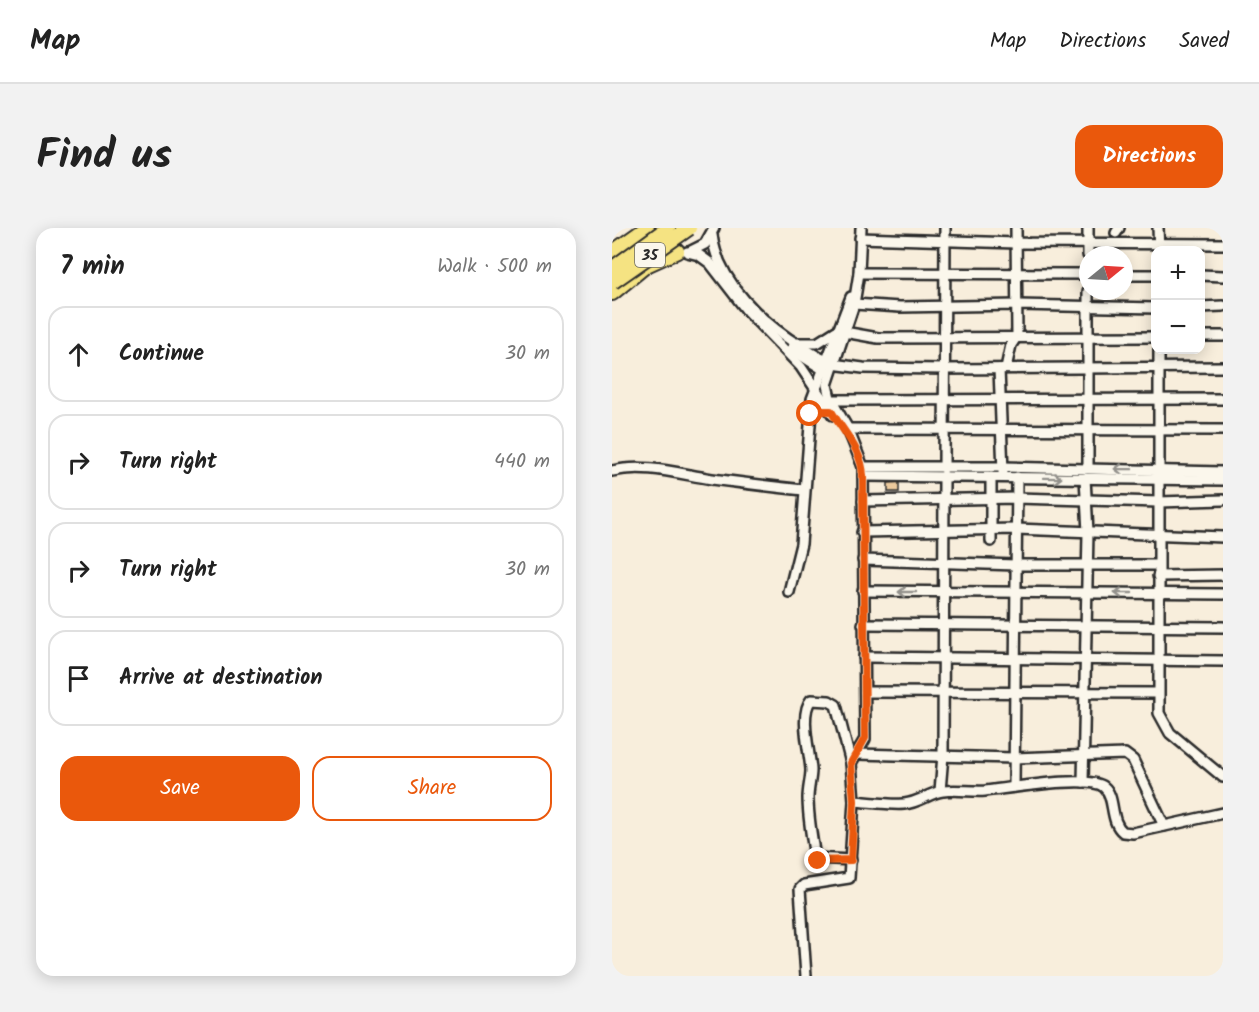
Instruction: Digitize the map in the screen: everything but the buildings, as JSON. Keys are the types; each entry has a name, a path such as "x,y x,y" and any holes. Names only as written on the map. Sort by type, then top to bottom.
{"highway":[{"path":"629,240 638,228"},
{"path":"612,253 647,228"},
{"name":"35","path":"612,269 669,228"},
{"name":"35","path":"612,282 689,228"},
{"path":"612,293 646,266 682,251"}],"street":[{"path":"656,228 665,244 699,255 710,263 740,302 816,387 851,439"},
{"path":"789,592 801,544 810,420 816,387 828,366 854,292 859,273 861,228"},
{"path":"940,791 943,755 945,532 945,228"},
{"path":"1003,472 1000,399 1002,368 1017,336 1016,228"},
{"path":"1088,228 1088,243"},
{"path":"1158,228 1159,246"},
{"path":"682,251 702,247 714,230"},
{"path":"714,230 719,262 744,298 762,318 828,366"},
{"path":"860,238 1151,247"},
{"path":"1180,246 1223,244"},
{"path":"859,273 1079,274"},
{"path":"1133,275 1151,275"},
{"path":"1205,275 1223,276"},
{"path":"840,332 854,304 854,292"},
{"path":"1088,468 1089,300"},
{"path":"854,304 900,307 1018,305 1151,308"},
{"path":"1205,307 1223,306"},
{"path":"796,343 817,343 840,332 866,337 1151,337"},
{"path":"1205,336 1223,336"},
{"path":"778,342 828,366 863,368 1223,367"},
{"path":"1159,354 1157,693 1162,723 1218,768 1223,777"},
{"path":"828,366 827,388 831,400 848,429 863,471 865,738 853,758"},
{"path":"831,400 1223,399"},
{"path":"810,420 822,411 831,411"},
{"path":"848,429 1223,430"},
{"path":"612,471 630,468 670,470 714,479 804,490"},
{"path":"863,471 1003,472 1088,468 1223,480"},
{"path":"944,472 991,477 1003,472 1017,477 1084,478 1223,472"},
{"path":"991,477 991,541"},
{"path":"1014,787 1017,477"},
{"path":"1083,782 1088,532 1084,478"},
{"path":"863,501 1016,498 1159,502 1223,500"},
{"path":"862,532 1016,530 1159,533 1223,537"},
{"path":"863,560 1016,565 1158,565"},
{"path":"1158,576 1223,575"},
{"path":"863,591 1223,594"},
{"path":"864,624 1223,627"},
{"path":"864,657 1223,662"},
{"path":"865,692 1157,693"},
{"path":"806,976 801,887 847,879 851,860 854,801 853,758 836,705 829,700 811,700 808,703 806,729 811,782 808,796 809,823 815,858 851,860"},
{"path":"853,758 943,755 1014,758 1130,756 1164,826"},
{"path":"854,801 905,804 922,801 940,791 982,791 1035,783 1083,782 1100,785 1106,789 1116,824 1123,832 1223,813"}],"route":[{"path":"810,414 810,420 815,414 826,410 831,411 851,439 863,467 865,738 851,763 854,801 851,860 818,861"}]}
